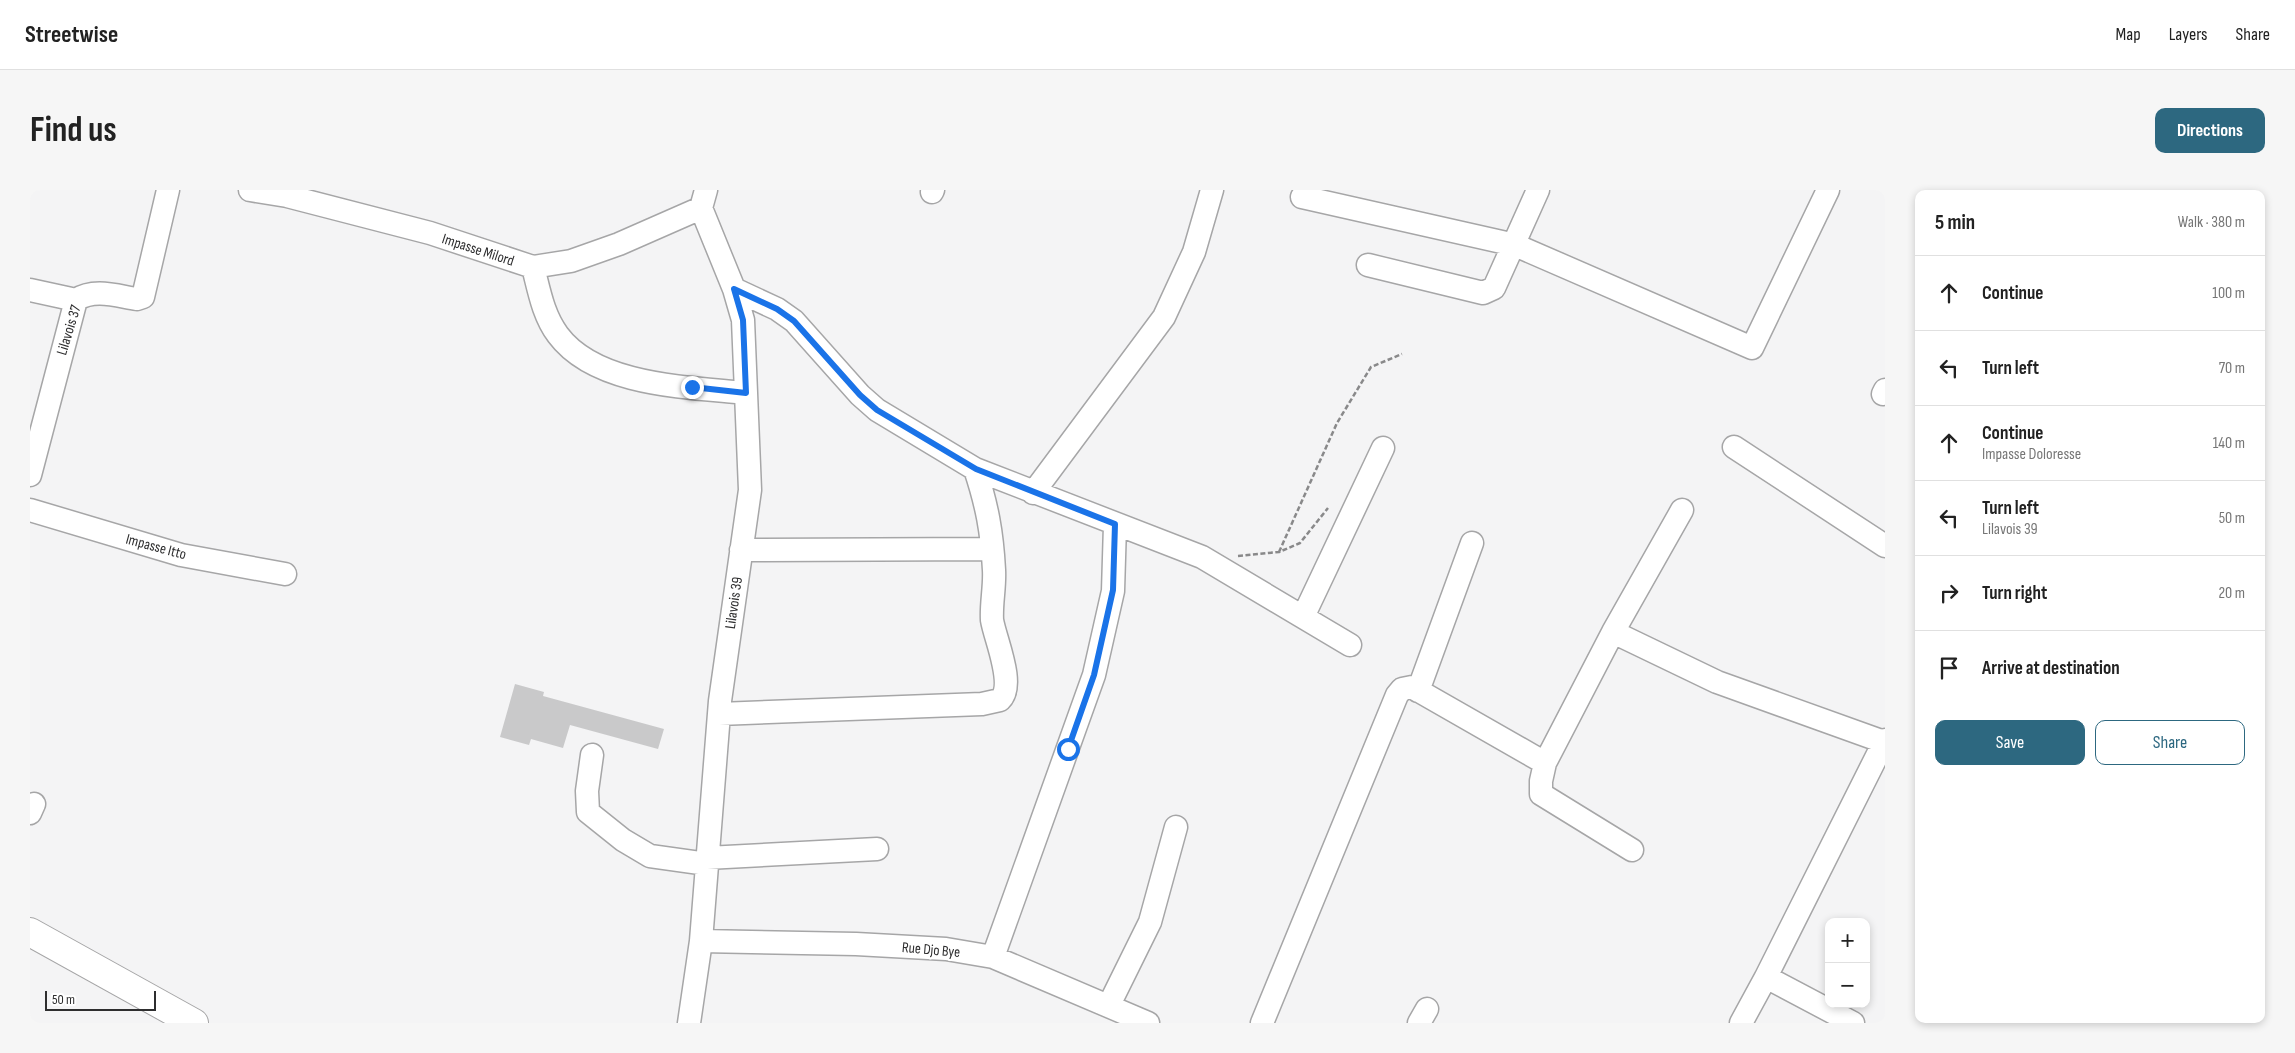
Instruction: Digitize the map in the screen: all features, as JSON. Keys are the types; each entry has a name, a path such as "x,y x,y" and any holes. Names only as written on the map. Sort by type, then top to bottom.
{"main road":[{"path":"30,932 194,1023"}],"street":[{"name":"Lilavois 37","path":"30,475 76,300 84,294 96,293 137,300 143,297 168,190"},
{"name":"Impasse Milord","path":"250,190 287,196 322,198 533,267 579,258 619,244 703,199"},
{"path":"1033,493 1164,317 1194,252 1212,190"},
{"path":"1368,265 1483,293 1494,288 1515,245 1538,190"},
{"path":"1302,197 1515,245 1752,348 1828,190"},
{"name":"Lilavois 39","path":"689,1023 700,941 719,714 750,490 743,320 703,199"},
{"path":"533,267 541,301 557,334 571,350 589,362 620,375 657,383 746,393"},
{"path":"734,289 777,309 794,321 860,395 877,410 976,469 1033,493 1202,557 1350,645"},
{"path":"30,290 76,300"},
{"path":"1734,447 1885,546"},
{"path":"1303,618 1384,448"},
{"path":"719,714 982,704 1000,700 1006,693 1006,680 992,619 994,577 990,520 976,469"},
{"name":"Impasse Itto","path":"30,510 181,555 285,574"},
{"path":"1632,850 1541,794 1541,780 1545,763 1613,632 1682,510"},
{"path":"993,958 1094,675 1113,590 1115,524"},
{"path":"1418,691 1472,543"},
{"path":"741,550 992,549"},
{"path":"1613,632 1717,682 1884,741 1741,1023"},
{"path":"1262,1023 1397,694 1408,687 1418,691 1545,763"},
{"path":"592,755 587,791 588,812 623,840 650,856 707,861 877,849"},
{"path":"1109,1005 1150,922 1176,827"},
{"name":"Rue Djo Bye","path":"700,941 856,944 946,949 993,958 1109,1005 1148,1023"},
{"path":"1766,977 1853,1023"}],"path":[{"path":"1279,552 1337,423 1371,367 1402,354"},
{"path":"1233,557 1279,552 1300,543 1328,508"}],"building":[{"path":"515,684 544,692 543,696 664,729 658,749 570,725 563,748 531,739 529,745 500,737"}],"route":[{"path":"692,387 746,393 743,320 734,289 777,309 794,321 818,347 832,366 877,410 976,469 1115,524 1113,590 1094,675 1068,749"}]}
